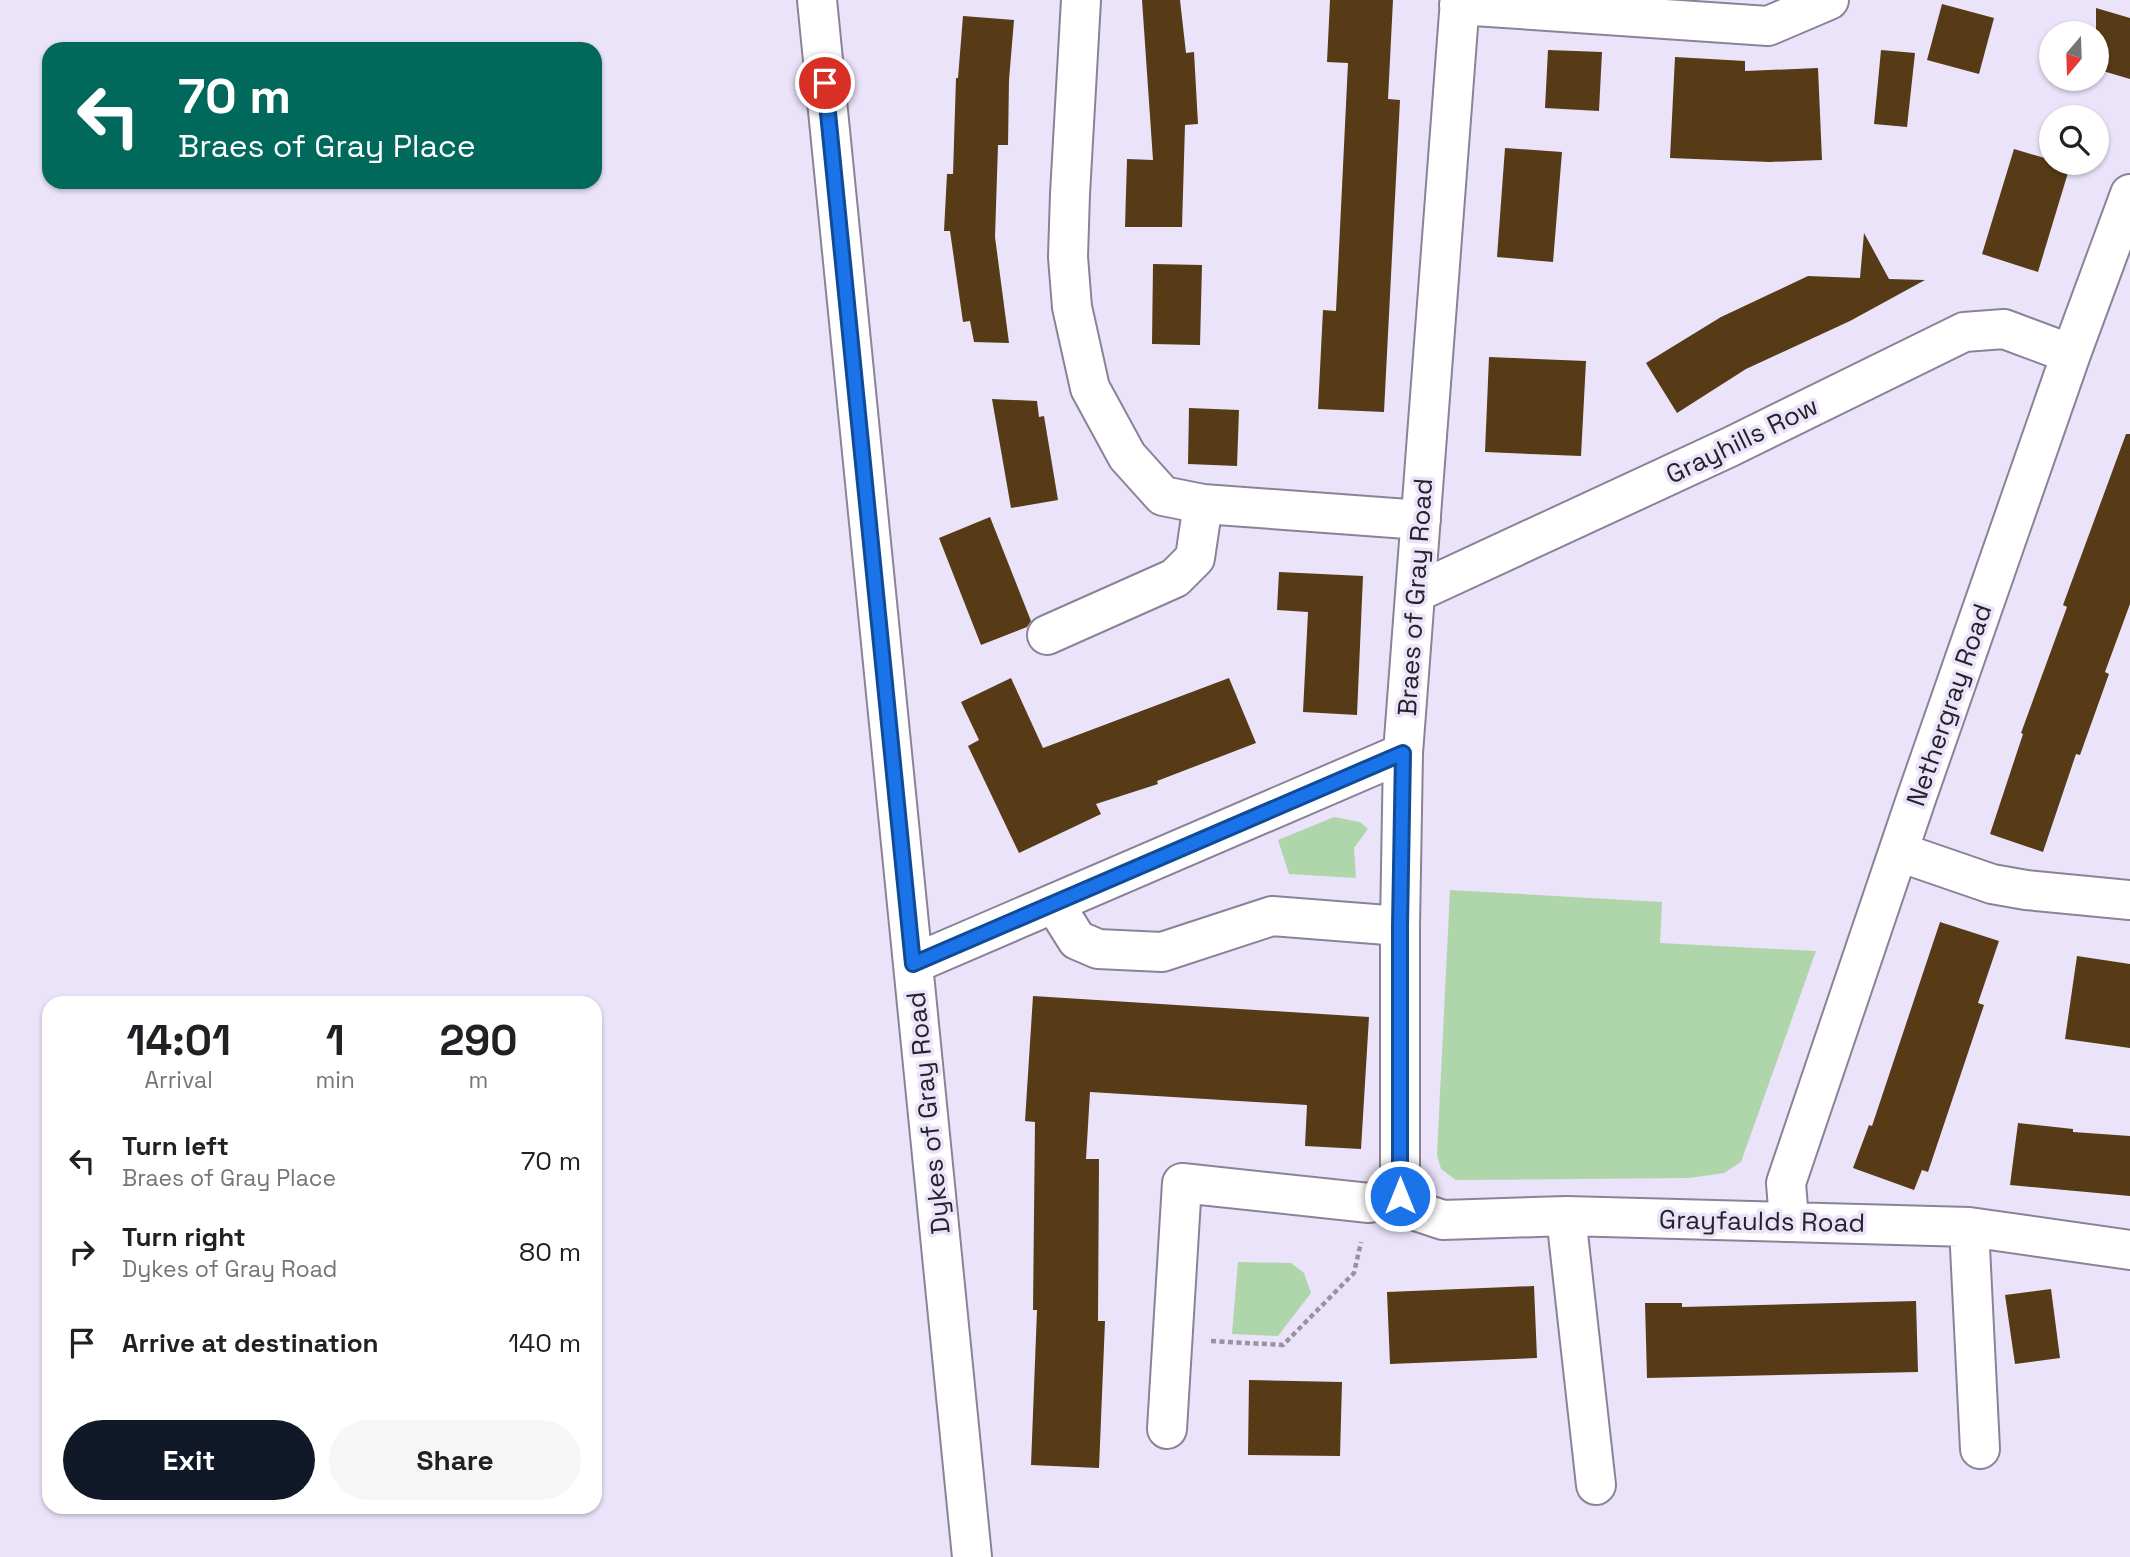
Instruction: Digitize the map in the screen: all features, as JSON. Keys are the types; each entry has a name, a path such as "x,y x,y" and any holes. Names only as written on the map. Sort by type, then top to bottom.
{"street":[{"name":"Dykes of Gray Road","path":"817,0 972,1557"},
{"path":"1081,0 1068,257 1072,307 1090,388 1127,456 1163,496 1203,504 1421,520"},
{"path":"1459,3 1768,26 1829,0"},
{"name":"Braes of Gray Road","path":"1385,1200 1400,926 1403,753 1459,3"},
{"name":"Nethergray Road","path":"1789,1220 1786,1183 2071,354 2130,194"},
{"name":"Grayhills Row","path":"1417,592 1730,447 1964,331 2004,329 2071,354"},
{"path":"1047,635 1175,578 1195,558 1203,504"},
{"path":"913,964 1403,753"},
{"path":"1899,852 1992,884 2130,901"},
{"path":"1055,905 1077,940 1098,949 1162,952 1272,916 1400,926"},
{"path":"1167,1429 1182,1183 1385,1200"},
{"name":"Grayfaulds Road","path":"1385,1200 1443,1220 1566,1216 1969,1227 2130,1250"},
{"path":"1566,1216 1596,1485"},
{"path":"1969,1227 1980,1450"}],"path":[{"path":"1172,1339 1283,1345 1354,1273 1385,1200"}],"green space":[{"path":"1334,817 1360,822 1368,829 1354,848 1356,878 1289,874 1278,840"},
{"path":"1450,890 1662,902 1660,943 1816,951 1741,1162 1724,1173 1689,1178 1456,1180 1441,1169 1437,1155"},
{"path":"1238,1262 1291,1263 1304,1273 1311,1293 1278,1336 1232,1334"}],"building":[{"path":"1142,0 1180,0 1186,53 1194,52 1198,124 1185,125 1182,227 1125,227 1127,159 1153,160"},
{"path":"1330,0 1393,0 1388,99 1400,100 1384,412 1318,409 1323,310 1336,311 1348,63 1327,62"},
{"path":"1942,4 1994,18 1979,74 1927,60"},
{"path":"2096,8 2130,18 2130,79 2109,73 2109,21 2096,21"},
{"path":"963,16 1014,20 1009,80 1008,145 998,145 995,237 1009,343 974,342 970,321 963,322 950,231 944,231 947,174 953,174 956,78"},
{"path":"1548,50 1602,52 1599,111 1545,108"},
{"path":"1881,50 1915,53 1907,127 1874,124"},
{"path":"1675,57 1745,61 1745,71 1818,68 1822,160 1770,162 1670,158"},
{"path":"1505,148 1562,152 1553,262 1497,257"},
{"path":"2014,149 2039,156 2039,175 2067,175 2038,272 1982,254"},
{"path":"1864,233 1889,279 1925,280 1850,321 1746,369 1677,413 1646,363 1721,317 1808,276 1860,278"},
{"path":"1153,264 1202,265 1200,345 1152,344"},
{"path":"1489,357 1586,361 1581,456 1485,452"},
{"path":"992,399 1037,401 1039,417 1044,416 1058,500 1011,508"},
{"path":"1189,408 1239,410 1237,466 1188,464"},
{"path":"2126,434 2130,434 2130,604 2105,672 2109,674 2080,755 2076,754 2043,852 1990,834 2023,734 2021,733 2067,607 2063,605"},
{"path":"990,517 1031,621 1027,627 981,645 939,538"},
{"path":"1279,572 1363,576 1357,715 1303,712 1308,612 1277,610"},
{"path":"1011,678 1043,748 1229,678 1256,743 1157,781 1158,784 1096,804 1101,814 1019,853 968,746 979,740 961,702"},
{"path":"1940,922 1999,941 1978,1003 1984,1005 1928,1172 1922,1170 1914,1190 1853,1168 1869,1125 1872,1126"},
{"path":"2077,956 2130,964 2130,1048 2065,1039"},
{"path":"1033,996 1369,1017 1361,1149 1305,1146 1307,1105 1090,1092 1086,1159 1099,1159 1098,1321 1105,1321 1099,1468 1031,1465 1037,1310 1033,1310 1035,1122 1025,1121"},
{"path":"2018,1123 2073,1129 2073,1132 2130,1136 2130,1196 2010,1185"},
{"path":"1534,1286 1537,1358 1390,1364 1387,1292"},
{"path":"2051,1289 2060,1358 2015,1364 2005,1295"},
{"path":"1916,1301 1918,1372 1647,1378 1645,1303 1682,1303 1682,1307"},
{"path":"1249,1380 1342,1382 1340,1456 1248,1455"}],"route":[{"path":"825,83 913,964 1403,753 1400,1196"}]}
